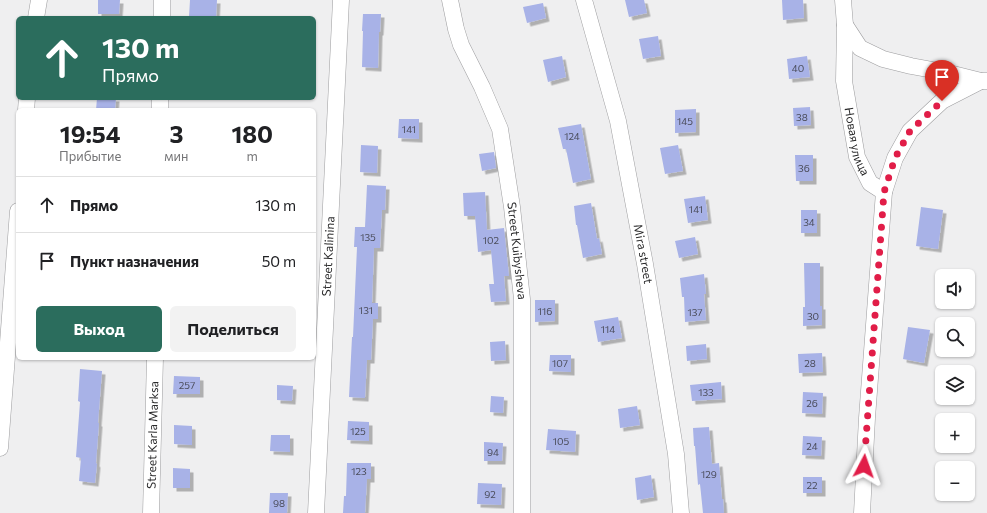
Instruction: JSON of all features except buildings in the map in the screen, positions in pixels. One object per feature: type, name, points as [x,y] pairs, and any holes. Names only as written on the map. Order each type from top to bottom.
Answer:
[{"type":"street","points":[[36,16],[39,0]]},
{"type":"street","points":[[162,0],[162,16]]},
{"type":"street","name":"Street Kalinina","points":[[316,513],[341,0]]},
{"type":"street","name":"Street Kuibysheva","points":[[450,0],[456,29],[462,45],[500,129],[512,207],[522,299],[522,513]]},
{"type":"street","name":"Mira street","points":[[584,0],[618,121],[641,241],[676,454],[681,513]]},
{"type":"street","name":"Новая улица","points":[[843,0],[845,26],[844,80],[857,157],[870,183],[884,192]]},
{"type":"street","points":[[845,26],[860,48],[883,59],[984,81]]},
{"type":"street","points":[[862,513],[867,418],[884,192],[895,158],[910,131],[942,101],[984,81]]},
{"type":"street","points":[[0,448],[16,237]]},
{"type":"street","name":"Street Karla Marksa","points":[[151,513],[155,360]]},
{"type":"route","points":[[864,466],[884,192],[895,158],[910,131],[942,101]]}]
